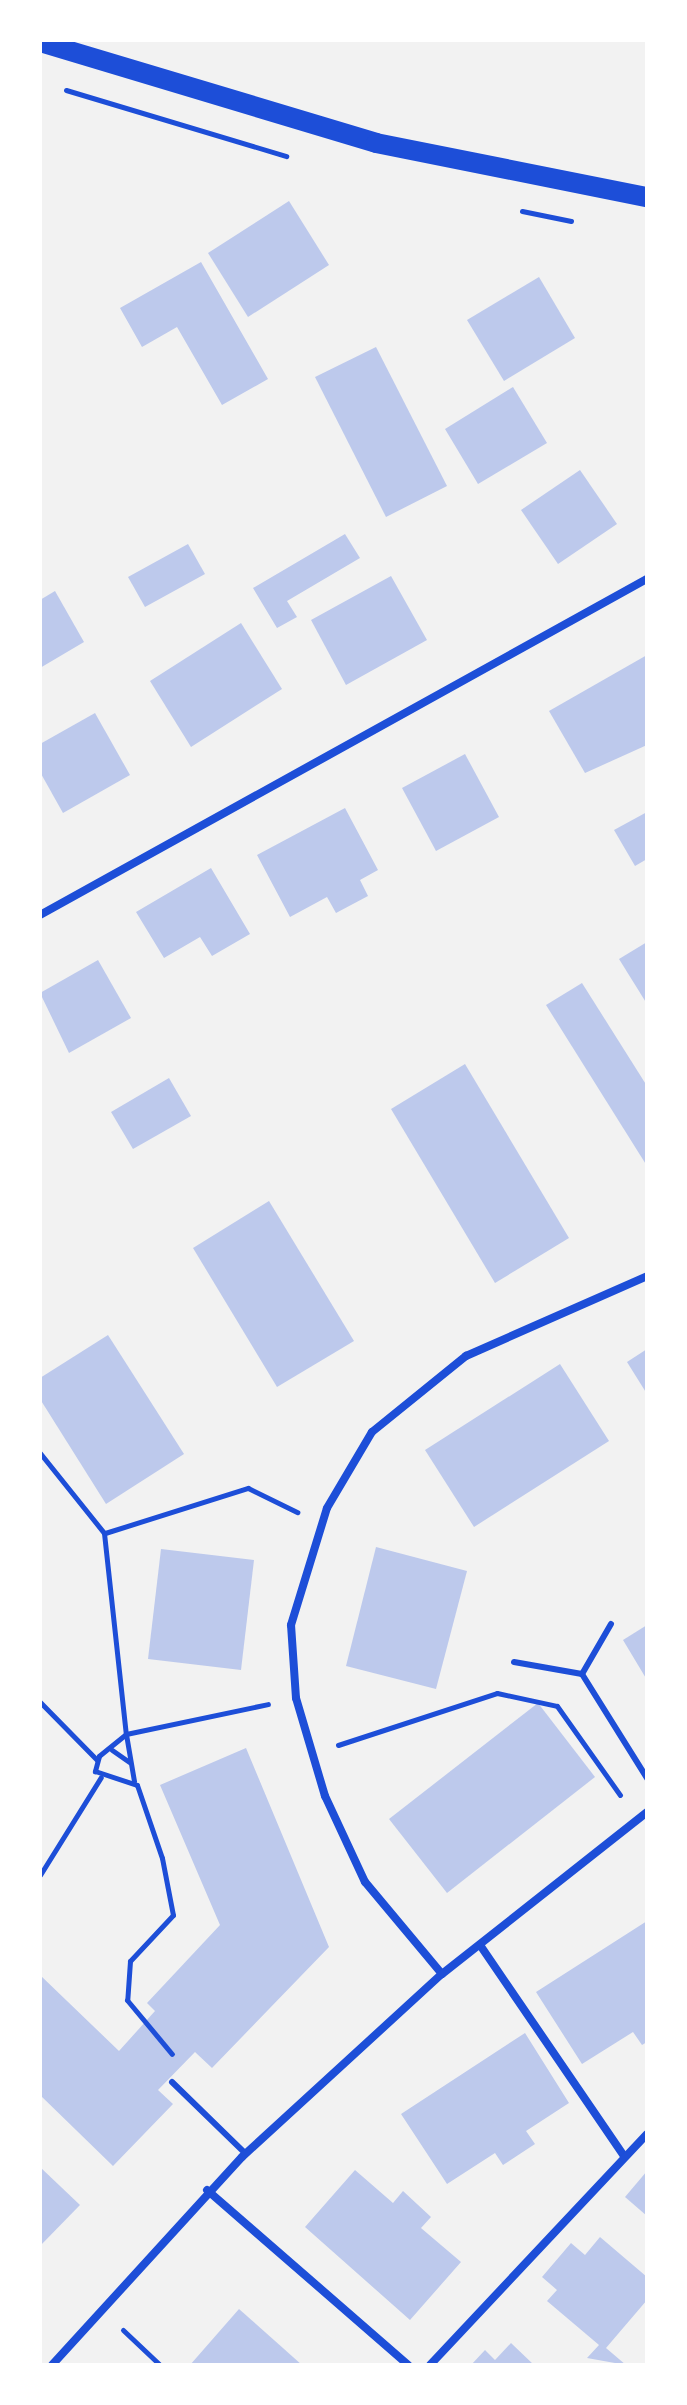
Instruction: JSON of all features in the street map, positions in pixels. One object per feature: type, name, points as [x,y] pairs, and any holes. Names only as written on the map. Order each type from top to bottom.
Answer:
[{"type":"main road","points":[[40,42],[376,143],[647,197]]},
{"type":"street","points":[[40,915],[647,579]]},
{"type":"street","points":[[442,1974],[365,1882],[310,1754],[296,1698],[291,1625],[320,1530],[372,1432],[466,1356],[647,1276]]},
{"type":"street","points":[[52,2365],[207,2190],[442,1974],[647,1812]]},
{"type":"street","points":[[480,1945],[623,2155]]},
{"type":"street","points":[[430,2365],[623,2155],[647,2134]]},
{"type":"street","points":[[207,2190],[408,2365]]},
{"type":"lane","points":[[582,1674],[611,1624]]},
{"type":"lane","points":[[514,1662],[582,1674],[647,1778]]},
{"type":"lane","points":[[172,2082],[246,2154]]},
{"type":"path","points":[[40,1453],[104,1533],[130,1771],[137,1785],[173,1915],[130,1961],[127,2000],[139,2017]]},
{"type":"path","points":[[104,1533],[248,1488],[320,1530]]},
{"type":"path","points":[[310,1754],[497,1693],[557,1706],[638,1818]]},
{"type":"path","points":[[97,1760],[126,1734],[296,1698]]},
{"type":"path","points":[[40,1702],[97,1760],[101,1777],[40,1875]]},
{"type":"path","points":[[111,1750],[129,1762]]},
{"type":"path","points":[[124,1777],[130,1771]]},
{"type":"path","points":[[101,1777],[124,1777],[137,1785]]},
{"type":"path","points":[[99,2309],[160,2365]]},
{"type":"building","points":[[289,201],[329,265],[248,317],[208,253]]},
{"type":"building","points":[[201,262],[268,379],[222,405],[177,327],[142,347],[120,308]]},
{"type":"building","points":[[539,277],[575,338],[504,381],[467,320]]},
{"type":"building","points":[[376,347],[447,486],[386,517],[315,377]]},
{"type":"building","points":[[513,387],[547,443],[478,484],[445,429]]},
{"type":"building","points":[[580,470],[617,524],[558,564],[521,510]]},
{"type":"building","points":[[345,534],[360,558],[287,601],[297,617],[277,628],[253,588]]},
{"type":"building","points":[[188,544],[205,574],[145,607],[128,577]]},
{"type":"building","points":[[391,576],[427,640],[346,685],[311,620]]},
{"type":"building","points":[[55,591],[84,642],[40,668],[40,600]]},
{"type":"building","points":[[241,623],[282,689],[191,747],[150,681]]},
{"type":"building","points":[[647,655],[647,745],[585,773],[549,711]]},
{"type":"building","points":[[95,713],[130,775],[63,813],[40,772],[40,744]]},
{"type":"building","points":[[465,754],[499,817],[436,851],[402,788]]},
{"type":"building","points":[[345,808],[378,870],[360,880],[368,896],[336,913],[327,897],[290,917],[257,855]]},
{"type":"building","points":[[647,812],[647,859],[635,866],[614,830]]},
{"type":"building","points":[[211,868],[250,934],[212,956],[200,937],[164,958],[136,912]]},
{"type":"building","points":[[647,942],[647,1004],[619,959]]},
{"type":"building","points":[[98,960],[131,1018],[69,1053],[40,993]]},
{"type":"building","points":[[582,983],[647,1086],[647,1166],[546,1005]]},
{"type":"building","points":[[465,1064],[569,1238],[495,1283],[391,1109]]},
{"type":"building","points":[[169,1078],[191,1116],[133,1149],[111,1112]]},
{"type":"building","points":[[269,1201],[354,1341],[277,1387],[193,1248]]},
{"type":"building","points":[[108,1335],[184,1454],[106,1504],[40,1399],[40,1378]]},
{"type":"building","points":[[647,1349],[647,1394],[627,1362]]},
{"type":"building","points":[[560,1364],[609,1441],[474,1527],[425,1450]]},
{"type":"building","points":[[376,1547],[467,1571],[436,1689],[346,1666]]},
{"type":"building","points":[[161,1549],[254,1560],[241,1670],[148,1659]]},
{"type":"building","points":[[647,1625],[647,1680],[623,1640]]},
{"type":"building","points":[[538,1703],[595,1777],[447,1893],[389,1819]]},
{"type":"building","points":[[246,1748],[329,1947],[212,2068],[195,2052],[158,2090],[173,2104],[113,2166],[40,2095],[40,1975],[119,2051],[155,2011],[147,2003],[220,1925],[160,1785]]},
{"type":"building","points":[[647,1921],[647,2042],[642,2045],[633,2032],[582,2064],[536,1992]]},
{"type":"building","points":[[525,2033],[569,2103],[526,2131],[535,2144],[503,2165],[495,2153],[447,2184],[401,2114]]},
{"type":"building","points":[[40,2167],[80,2205],[40,2246]]},
{"type":"building","points":[[355,2170],[393,2203],[403,2191],[431,2217],[421,2228],[461,2262],[410,2320],[305,2227]]},
{"type":"building","points":[[647,2171],[647,2216],[625,2197]]},
{"type":"building","points":[[600,2237],[647,2277],[647,2300],[606,2348],[626,2365],[587,2358],[599,2345],[547,2301],[557,2290],[542,2277],[571,2243],[585,2255]]},
{"type":"building","points":[[239,2309],[302,2365],[190,2365]]},
{"type":"building","points":[[511,2343],[534,2365],[471,2365],[485,2350],[495,2360]]}]
